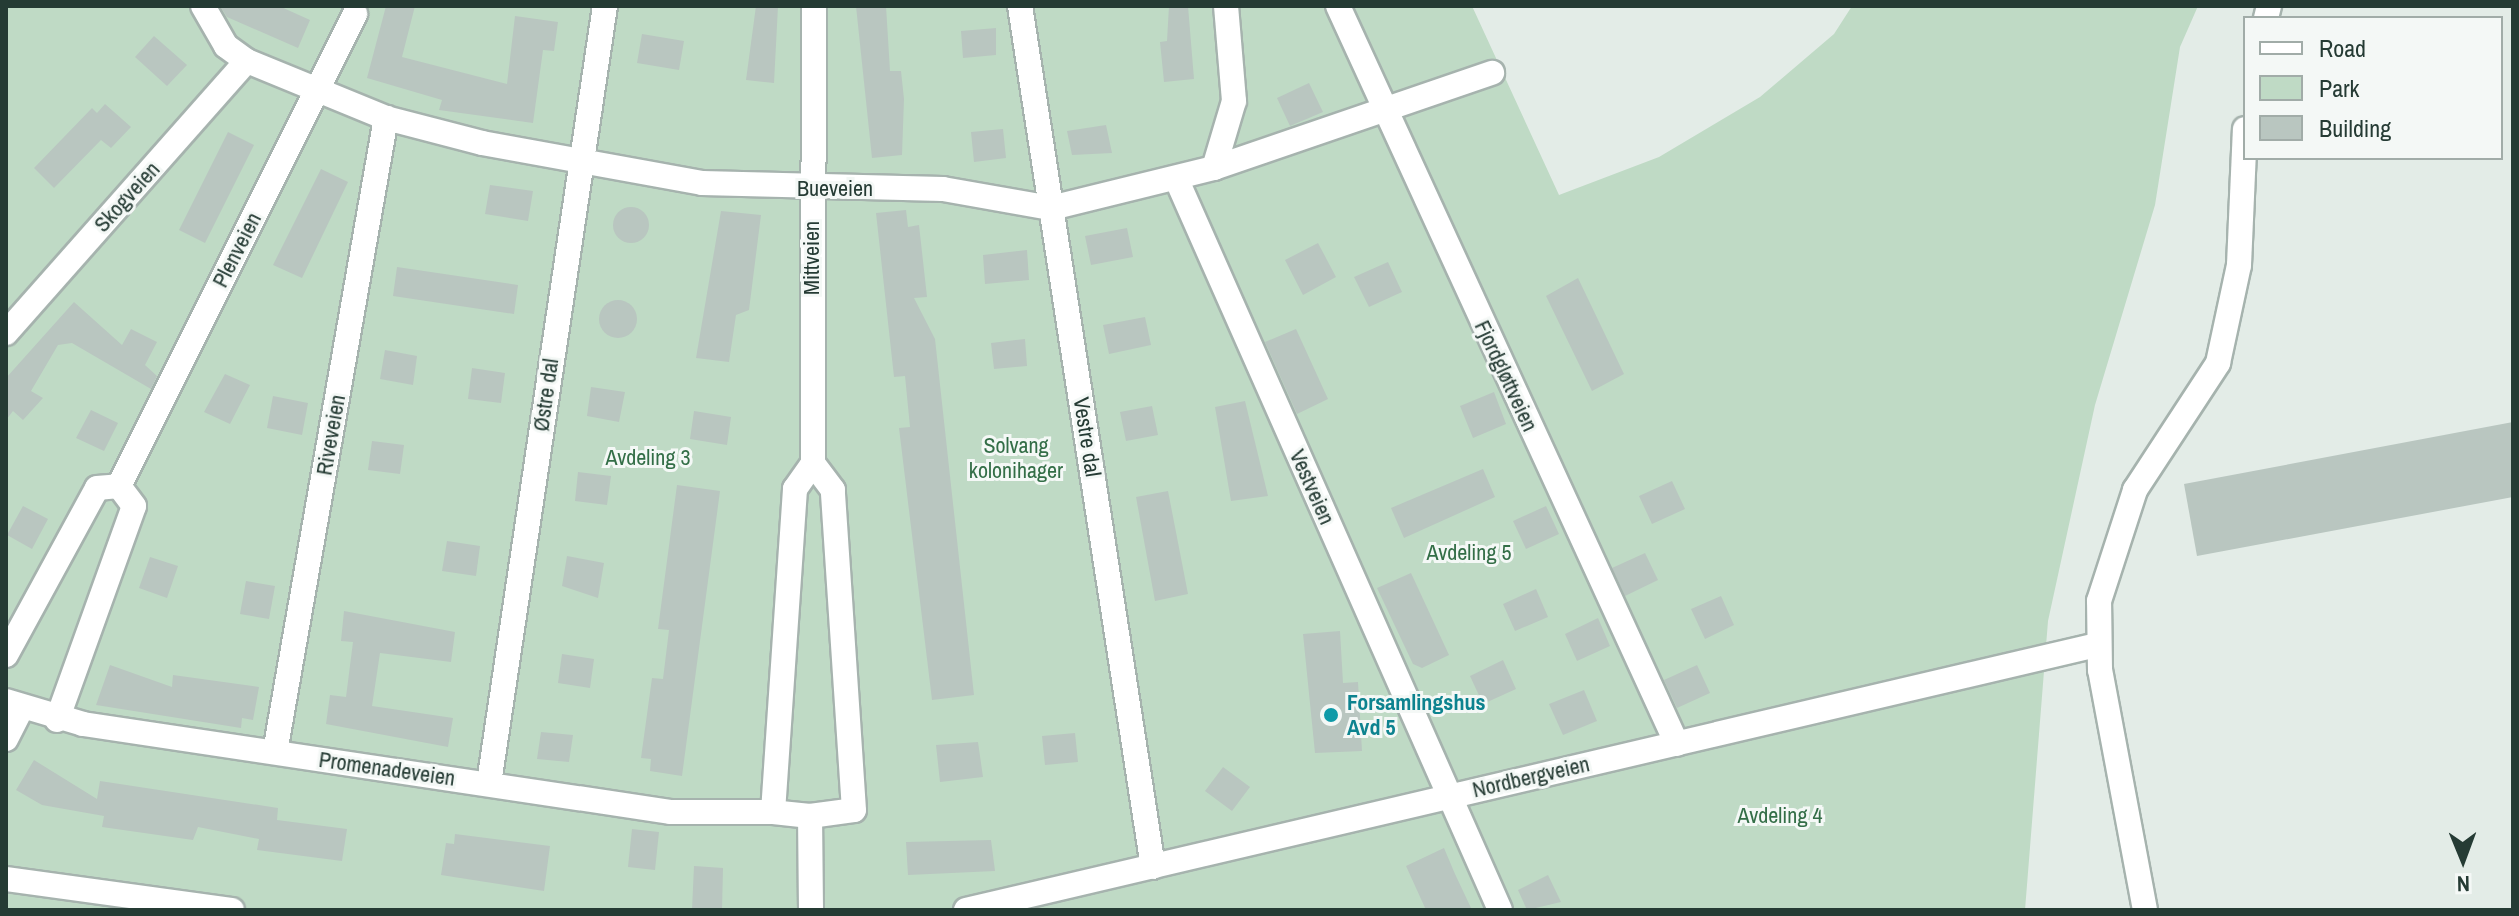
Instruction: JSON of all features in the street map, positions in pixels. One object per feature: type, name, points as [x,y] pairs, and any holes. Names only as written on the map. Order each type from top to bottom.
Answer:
[{"type":"street","name":"Bueveien","points":[[203,6],[226,46],[247,61],[386,118],[581,163],[811,191],[943,189],[1051,208],[1214,168],[1492,73]]},
{"type":"street","name":"Østre dal","points":[[489,783],[605,6]]},
{"type":"street","name":"Mittveien","points":[[773,812],[795,489],[813,463],[811,191],[814,6]]},
{"type":"street","name":"Vestre dal","points":[[1020,6],[1153,867]]},
{"type":"street","points":[[1214,168],[1234,101],[1226,6]]},
{"type":"street","name":"Fjordgløttveien","points":[[1338,6],[1677,744]]},
{"type":"street","name":"Plenveien","points":[[119,486],[355,14]]},
{"type":"street","name":"Skogveien","points":[[6,333],[247,61]]},
{"type":"street","name":"Riveveien","points":[[275,752],[386,118]]},
{"type":"street","points":[[2145,910],[2097,645],[2104,578],[2135,490],[2204,391],[2228,329],[2243,232],[2243,146]]},
{"type":"street","name":"Vestveien","points":[[1176,178],[1500,910]]},
{"type":"street","points":[[773,812],[810,816],[854,810],[833,490],[813,463]]},
{"type":"street","points":[[6,655],[97,488],[119,486],[134,506],[57,720]]},
{"type":"street","name":"Nordbergveien","points":[[966,910],[1037,903],[1153,867],[2097,645]]},
{"type":"street","points":[[6,739],[13,706]]},
{"type":"street","name":"Promenadeveien","points":[[13,706],[57,720],[671,812],[773,812]]},
{"type":"street","points":[[810,816],[811,910]]},
{"type":"street","points":[[6,879],[222,909]]},
{"type":"green space","name":"Solvang kolonihager","points":[[6,6],[1472,6],[1559,195],[1659,157],[1760,97],[1834,34],[1852,6],[2198,6],[2180,47],[2155,205],[2095,405],[2048,621],[2025,910],[6,910]]},
{"type":"building","points":[[220,6],[279,6],[310,20],[298,48],[227,17]]},
{"type":"building","points":[[386,6],[415,6],[402,57],[507,84],[515,16],[558,22],[554,51],[543,50],[533,123],[439,110],[442,100],[367,78]]},
{"type":"building","points":[[756,6],[778,6],[774,83],[746,80]]},
{"type":"building","points":[[856,6],[886,6],[890,71],[901,71],[904,99],[902,155],[872,158]]},
{"type":"building","points":[[1169,6],[1188,6],[1194,79],[1164,82],[1160,42],[1167,41]]},
{"type":"building","points":[[996,28],[996,55],[963,58],[961,31]]},
{"type":"building","points":[[642,34],[684,41],[679,70],[637,63]]},
{"type":"building","points":[[154,36],[187,65],[167,86],[135,57]]},
{"type":"building","points":[[1309,83],[1323,112],[1290,126],[1277,98]]},
{"type":"building","points":[[105,104],[131,127],[111,148],[101,140],[54,188],[34,168],[92,108],[97,113]]},
{"type":"building","points":[[1106,125],[1112,153],[1072,155],[1067,131]]},
{"type":"building","points":[[1003,129],[1006,158],[974,162],[971,132]]},
{"type":"building","points":[[228,132],[254,145],[205,243],[179,230]]},
{"type":"building","points":[[321,169],[348,182],[302,278],[273,265]]},
{"type":"building","points":[[490,185],[533,191],[528,221],[485,214]]},
{"type":"building","points":[[631,207],[644,212],[649,225],[644,238],[631,243],[618,238],[613,225],[618,212]]},
{"type":"building","points":[[906,210],[908,227],[919,225],[927,297],[914,298],[935,339],[974,695],[932,700],[899,428],[910,427],[905,376],[894,377],[876,213]]},
{"type":"building","points":[[721,211],[761,215],[749,310],[736,315],[729,362],[696,358]]},
{"type":"building","points":[[1127,228],[1133,257],[1091,265],[1085,236]]},
{"type":"building","points":[[1318,243],[1336,277],[1303,295],[1285,260]]},
{"type":"building","points":[[1027,250],[1029,280],[985,284],[983,255]]},
{"type":"building","points":[[1388,262],[1402,292],[1369,307],[1354,277]]},
{"type":"building","points":[[397,267],[518,285],[514,314],[393,296]]},
{"type":"building","points":[[1578,278],[1624,374],[1592,391],[1546,296]]},
{"type":"building","points":[[618,300],[631,306],[637,319],[631,332],[618,338],[605,332],[599,319],[605,306]]},
{"type":"building","points":[[74,302],[122,345],[131,329],[157,342],[145,365],[157,376],[151,389],[72,343],[58,345],[31,391],[43,398],[23,420],[13,411],[6,420],[6,378]]},
{"type":"building","points":[[1145,317],[1151,345],[1109,354],[1103,325]]},
{"type":"building","points":[[1296,329],[1328,399],[1297,414],[1265,342]]},
{"type":"building","points":[[1025,339],[1027,366],[994,369],[991,343]]},
{"type":"building","points":[[385,350],[417,356],[413,385],[380,379]]},
{"type":"building","points":[[472,368],[505,373],[501,403],[468,399]]},
{"type":"building","points":[[225,374],[250,385],[230,424],[204,412]]},
{"type":"building","points":[[591,387],[625,392],[619,422],[587,416]]},
{"type":"building","points":[[1494,392],[1506,424],[1473,438],[1460,406]]},
{"type":"building","points":[[273,396],[308,403],[302,435],[267,428]]},
{"type":"building","points":[[1245,401],[1268,496],[1231,501],[1215,407]]},
{"type":"building","points":[[1152,406],[1158,435],[1126,441],[1120,412]]},
{"type":"building","points":[[91,410],[118,423],[104,451],[76,438]]},
{"type":"building","points":[[694,411],[731,417],[727,445],[690,439]]},
{"type":"building","points":[[2513,422],[2513,497],[2197,556],[2184,484]]},
{"type":"building","points":[[372,441],[404,445],[400,474],[368,470]]},
{"type":"building","points":[[1483,469],[1495,497],[1404,538],[1391,508]]},
{"type":"building","points":[[578,472],[611,476],[607,505],[575,501]]},
{"type":"building","points":[[1672,481],[1685,509],[1652,524],[1639,496]]},
{"type":"building","points":[[677,485],[720,491],[682,776],[650,771],[651,759],[641,758],[652,678],[663,679],[669,630],[658,629]]},
{"type":"building","points":[[1168,491],[1188,594],[1155,601],[1136,497]]},
{"type":"building","points":[[23,506],[48,519],[32,549],[7,535]]},
{"type":"building","points":[[1546,506],[1559,534],[1526,549],[1513,521]]},
{"type":"building","points":[[447,541],[480,546],[476,576],[442,571]]},
{"type":"building","points":[[1645,553],[1658,580],[1625,596],[1612,568]]},
{"type":"building","points":[[567,556],[604,563],[598,598],[562,586]]},
{"type":"building","points":[[150,557],[178,566],[167,598],[139,588]]},
{"type":"building","points":[[1411,573],[1449,655],[1422,668],[1413,664],[1377,588]]},
{"type":"building","points":[[246,581],[275,586],[269,619],[240,614]]},
{"type":"building","points":[[1536,589],[1548,617],[1515,631],[1503,604]]},
{"type":"building","points":[[1721,596],[1734,625],[1705,639],[1691,609]]},
{"type":"building","points":[[344,611],[455,632],[451,662],[380,653],[372,706],[453,718],[448,747],[326,724],[330,695],[346,697],[353,642],[341,641]]},
{"type":"building","points":[[1598,618],[1610,646],[1577,661],[1565,634]]},
{"type":"building","points":[[1340,631],[1343,683],[1358,682],[1362,751],[1315,753],[1303,634]]},
{"type":"building","points":[[562,654],[594,659],[590,688],[558,683]]},
{"type":"building","points":[[1503,660],[1516,689],[1483,704],[1470,676]]},
{"type":"building","points":[[110,665],[172,687],[173,675],[259,687],[253,720],[242,718],[241,728],[96,705]]},
{"type":"building","points":[[1697,665],[1710,693],[1677,708],[1664,680]]},
{"type":"building","points":[[1584,690],[1597,721],[1563,735],[1549,704]]},
{"type":"building","points":[[541,732],[573,735],[569,762],[537,759]]},
{"type":"building","points":[[1075,733],[1078,762],[1045,765],[1042,736]]},
{"type":"building","points":[[978,742],[983,777],[940,782],[936,745]]},
{"type":"building","points":[[34,760],[97,799],[100,781],[278,808],[277,820],[347,829],[342,861],[257,850],[259,839],[198,827],[193,840],[102,827],[104,816],[42,805],[16,790]]},
{"type":"building","points":[[1223,767],[1250,787],[1232,811],[1205,791]]},
{"type":"building","points":[[632,829],[659,832],[655,870],[628,867]]},
{"type":"building","points":[[455,834],[550,846],[544,891],[441,875],[446,843],[454,844]]},
{"type":"building","points":[[991,840],[995,871],[908,875],[906,842]]},
{"type":"building","points":[[1444,848],[1472,910],[1426,910],[1406,866]]},
{"type":"building","points":[[694,866],[723,868],[722,910],[692,910]]},
{"type":"building","points":[[1548,875],[1561,902],[1527,910],[1518,890]]},
{"type":"place","name":"Forsamlingshus Avd 5","points":[[1331,715]]},
{"type":"park label","name":"Avdeling 3","points":[[648,458]]},
{"type":"park label","name":"Avdeling 5","points":[[1469,553]]},
{"type":"park label","name":"Avdeling 4","points":[[1780,816]]}]
